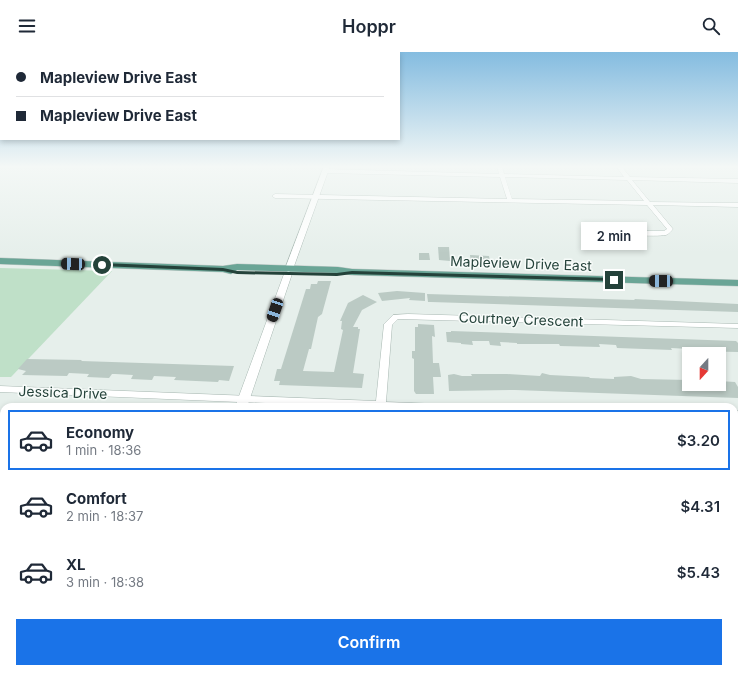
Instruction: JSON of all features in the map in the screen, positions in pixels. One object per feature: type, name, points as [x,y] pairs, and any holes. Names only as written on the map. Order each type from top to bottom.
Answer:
[{"type":"main road","name":"Mapleview Drive East","points":[[0,261],[223,269],[237,272],[289,271],[337,275],[352,272],[738,284]]},
{"type":"street","points":[[508,195],[510,200]]},
{"type":"street","points":[[607,229],[627,233],[666,233],[670,229],[642,195]]},
{"type":"street","points":[[275,196],[738,205]]},
{"type":"street","points":[[243,403],[316,196]]},
{"type":"street","name":"Courtney Crescent","points":[[381,403],[388,324],[396,317],[408,316],[738,326]]},
{"type":"street","name":"Jessica Drive","points":[[0,390],[243,403]]},
{"type":"green space","points":[[0,268],[112,271],[11,377],[0,377]]},
{"type":"building","points":[[438,247],[449,247],[450,261],[439,260]]},
{"type":"building","points":[[419,253],[429,253],[430,260],[419,260]]},
{"type":"building","points":[[470,255],[489,256],[490,263],[471,262]]},
{"type":"building","points":[[318,281],[331,281],[322,314],[318,317],[311,349],[309,349],[303,371],[334,372],[343,330],[341,329],[342,321],[340,321],[348,303],[363,295],[377,302],[362,310],[353,327],[358,327],[358,329],[360,329],[353,373],[364,374],[362,388],[279,385],[280,381],[274,381],[277,369],[281,369],[306,289],[310,289],[311,284],[317,284]]},
{"type":"building","points":[[397,291],[425,293],[425,301],[409,300],[410,298],[382,301],[378,293]]},
{"type":"building","points":[[427,294],[635,300],[634,299],[738,304],[738,312],[428,302]]},
{"type":"building","points":[[418,324],[434,325],[435,337],[432,336],[433,363],[439,363],[441,377],[433,377],[434,394],[416,394],[414,391],[414,359],[412,358],[412,351],[415,351],[415,327],[418,327]]},
{"type":"building","points":[[446,332],[736,341],[738,343],[738,352],[726,352],[726,347],[682,347],[682,349],[671,348],[672,350],[617,348],[616,345],[599,344],[600,347],[500,342],[501,346],[490,345],[489,341],[472,341],[473,345],[447,342]]},
{"type":"building","points":[[27,359],[234,366],[229,381],[174,380],[176,377],[154,376],[152,380],[131,379],[133,375],[115,374],[112,374],[109,378],[87,377],[89,374],[69,373],[67,376],[22,375],[26,371],[18,369]]},
{"type":"building","points":[[542,373],[590,378],[614,379],[614,377],[631,376],[641,379],[682,380],[682,391],[726,391],[726,381],[735,382],[738,387],[738,398],[515,390],[449,391],[448,375],[454,374],[462,376],[472,376],[471,374],[507,374],[540,376]]},
{"type":"route","points":[[102,265],[223,269],[237,272],[337,275],[352,272],[614,280]]}]
